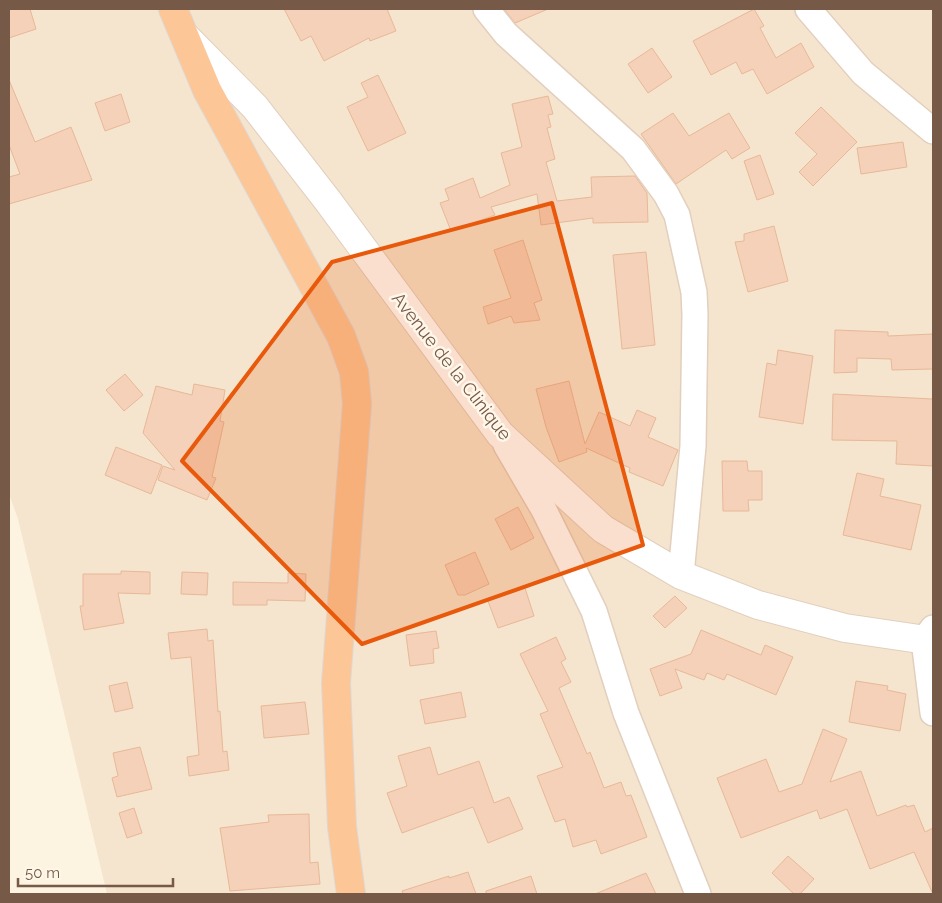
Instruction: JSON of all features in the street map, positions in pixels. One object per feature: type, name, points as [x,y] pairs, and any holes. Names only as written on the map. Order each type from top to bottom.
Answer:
[{"type":"highway","points":[[173,9],[207,90],[341,336],[354,372],[358,404],[336,683],[342,818],[351,894]]},
{"type":"street","points":[[486,9],[506,34],[633,150],[666,194],[677,215],[694,292],[696,315],[693,446],[681,576]]},
{"type":"street","points":[[808,9],[863,73],[933,131]]},
{"type":"street","name":"Avenue de la Clinique","points":[[185,36],[261,115],[328,201],[500,434],[603,528],[681,576],[758,604],[845,628],[930,636]]},
{"type":"street","points":[[500,434],[544,510],[594,611],[626,713],[698,894]]},
{"type":"street","points":[[930,636],[933,713]]},
{"type":"highlighted area","points":[[552,203],[643,545],[362,644],[182,461],[332,262]]},
{"type":"shaded area","points":[[9,9],[933,9],[933,894],[107,894],[18,519],[9,494]]},
{"type":"building","points":[[9,9],[30,9],[36,29],[9,38]]},
{"type":"building","points":[[284,9],[387,9],[396,31],[370,41],[369,38],[324,61],[311,36],[301,41]]},
{"type":"building","points":[[504,9],[548,9],[515,23]]},
{"type":"building","points":[[754,9],[764,26],[760,28],[776,58],[801,43],[814,67],[767,94],[753,69],[742,74],[736,62],[711,75],[693,41]]},
{"type":"building","points":[[652,48],[672,77],[648,93],[628,64]]},
{"type":"building","points":[[378,75],[406,133],[368,151],[347,107],[368,97],[361,83]]},
{"type":"building","points":[[9,80],[35,142],[71,127],[92,180],[9,204],[9,177],[20,174],[9,145]]},
{"type":"building","points":[[121,94],[130,122],[105,131],[95,103]]},
{"type":"building","points":[[548,96],[553,114],[548,115],[551,127],[547,128],[555,159],[546,162],[557,201],[592,197],[591,177],[635,176],[647,193],[648,222],[593,223],[593,218],[541,225],[537,194],[491,207],[495,215],[451,231],[440,203],[449,200],[445,189],[473,178],[480,198],[510,185],[501,153],[522,147],[512,104]]},
{"type":"building","points":[[821,107],[857,142],[813,186],[799,172],[817,154],[795,133]]},
{"type":"building","points":[[673,113],[689,136],[729,113],[750,148],[732,159],[726,150],[676,184],[641,134]]},
{"type":"building","points":[[903,142],[907,167],[861,174],[857,148]]},
{"type":"building","points":[[760,155],[774,194],[757,200],[744,161]]},
{"type":"building","points":[[774,226],[788,281],[748,292],[735,242],[744,241],[744,234]]},
{"type":"building","points":[[523,240],[542,300],[534,303],[540,320],[514,323],[511,316],[488,324],[483,307],[511,298],[494,250]]},
{"type":"building","points":[[646,252],[655,345],[622,349],[613,255]]},
{"type":"building","points":[[835,330],[888,332],[888,336],[933,334],[933,369],[892,370],[891,359],[857,358],[857,372],[834,373]]},
{"type":"building","points":[[778,350],[813,356],[803,424],[759,417],[767,363],[776,365]]},
{"type":"building","points":[[125,374],[143,395],[124,411],[106,390]]},
{"type":"building","points":[[569,381],[585,444],[599,412],[630,426],[637,410],[656,418],[648,437],[678,450],[663,486],[629,472],[630,468],[586,448],[587,452],[559,462],[546,427],[536,389]]},
{"type":"building","points":[[194,384],[225,390],[220,421],[224,422],[212,477],[216,478],[207,500],[158,480],[163,466],[175,470],[143,433],[156,386],[192,395]]},
{"type":"building","points":[[833,394],[933,399],[933,466],[896,464],[897,441],[832,440]]},
{"type":"building","points":[[116,447],[162,465],[151,494],[105,475]]},
{"type":"building","points":[[722,461],[747,461],[748,471],[762,471],[762,500],[748,500],[749,511],[723,511]]},
{"type":"building","points":[[857,473],[884,479],[880,496],[921,505],[911,550],[843,535]]},
{"type":"building","points":[[518,507],[534,538],[511,550],[495,519]]},
{"type":"building","points":[[475,552],[489,584],[465,595],[458,595],[445,565]]},
{"type":"building","points":[[121,571],[150,572],[150,594],[118,593],[124,623],[84,630],[80,606],[83,606],[83,574],[121,574]]},
{"type":"building","points":[[182,572],[208,573],[207,595],[181,594]]},
{"type":"building","points":[[288,573],[306,574],[305,601],[267,600],[267,605],[233,605],[233,582],[288,583]]},
{"type":"building","points":[[525,588],[534,616],[498,628],[488,601]]},
{"type":"building","points":[[675,596],[687,608],[665,628],[653,616]]},
{"type":"building","points":[[207,629],[208,641],[213,640],[218,712],[220,711],[223,752],[227,751],[229,770],[189,776],[187,757],[199,755],[191,657],[171,659],[168,633]]},
{"type":"building","points":[[701,630],[761,655],[765,645],[793,657],[776,695],[727,674],[724,680],[707,673],[704,680],[675,669],[682,688],[660,696],[650,669],[691,654]]},
{"type":"building","points":[[436,631],[439,648],[433,649],[434,663],[410,666],[406,635]]},
{"type":"building","points":[[556,637],[566,659],[561,662],[571,682],[559,688],[587,754],[590,752],[604,788],[621,782],[626,796],[631,795],[647,837],[601,854],[596,840],[573,847],[565,819],[555,822],[537,776],[563,767],[540,714],[548,711],[520,654]]},
{"type":"building","points":[[856,681],[888,686],[887,690],[906,694],[900,731],[849,722]]},
{"type":"building","points":[[127,682],[133,708],[115,712],[109,686]]},
{"type":"building","points":[[461,692],[466,717],[425,724],[420,700]]},
{"type":"building","points":[[305,702],[309,734],[264,738],[261,706]]},
{"type":"building","points":[[823,729],[847,739],[830,782],[861,771],[877,816],[906,805],[907,807],[914,805],[925,832],[933,828],[933,894],[914,852],[870,869],[847,809],[820,819],[817,810],[741,838],[717,778],[766,759],[779,792],[802,784]]},
{"type":"building","points":[[140,747],[152,789],[117,797],[112,778],[118,776],[113,753]]},
{"type":"building","points":[[430,747],[438,775],[479,761],[494,803],[509,797],[523,829],[488,843],[473,807],[402,833],[387,793],[407,786],[398,756]]},
{"type":"building","points":[[134,808],[142,833],[127,838],[119,813]]},
{"type":"building","points":[[309,814],[310,863],[318,862],[320,884],[230,891],[220,828],[269,822],[268,815]]},
{"type":"building","points":[[788,856],[814,879],[800,894],[794,894],[772,873]]},
{"type":"building","points":[[468,872],[476,894],[403,894],[402,891],[449,876],[449,878]]},
{"type":"building","points":[[646,873],[656,894],[595,894]]},
{"type":"building","points":[[531,876],[537,894],[486,894],[486,891]]}]
